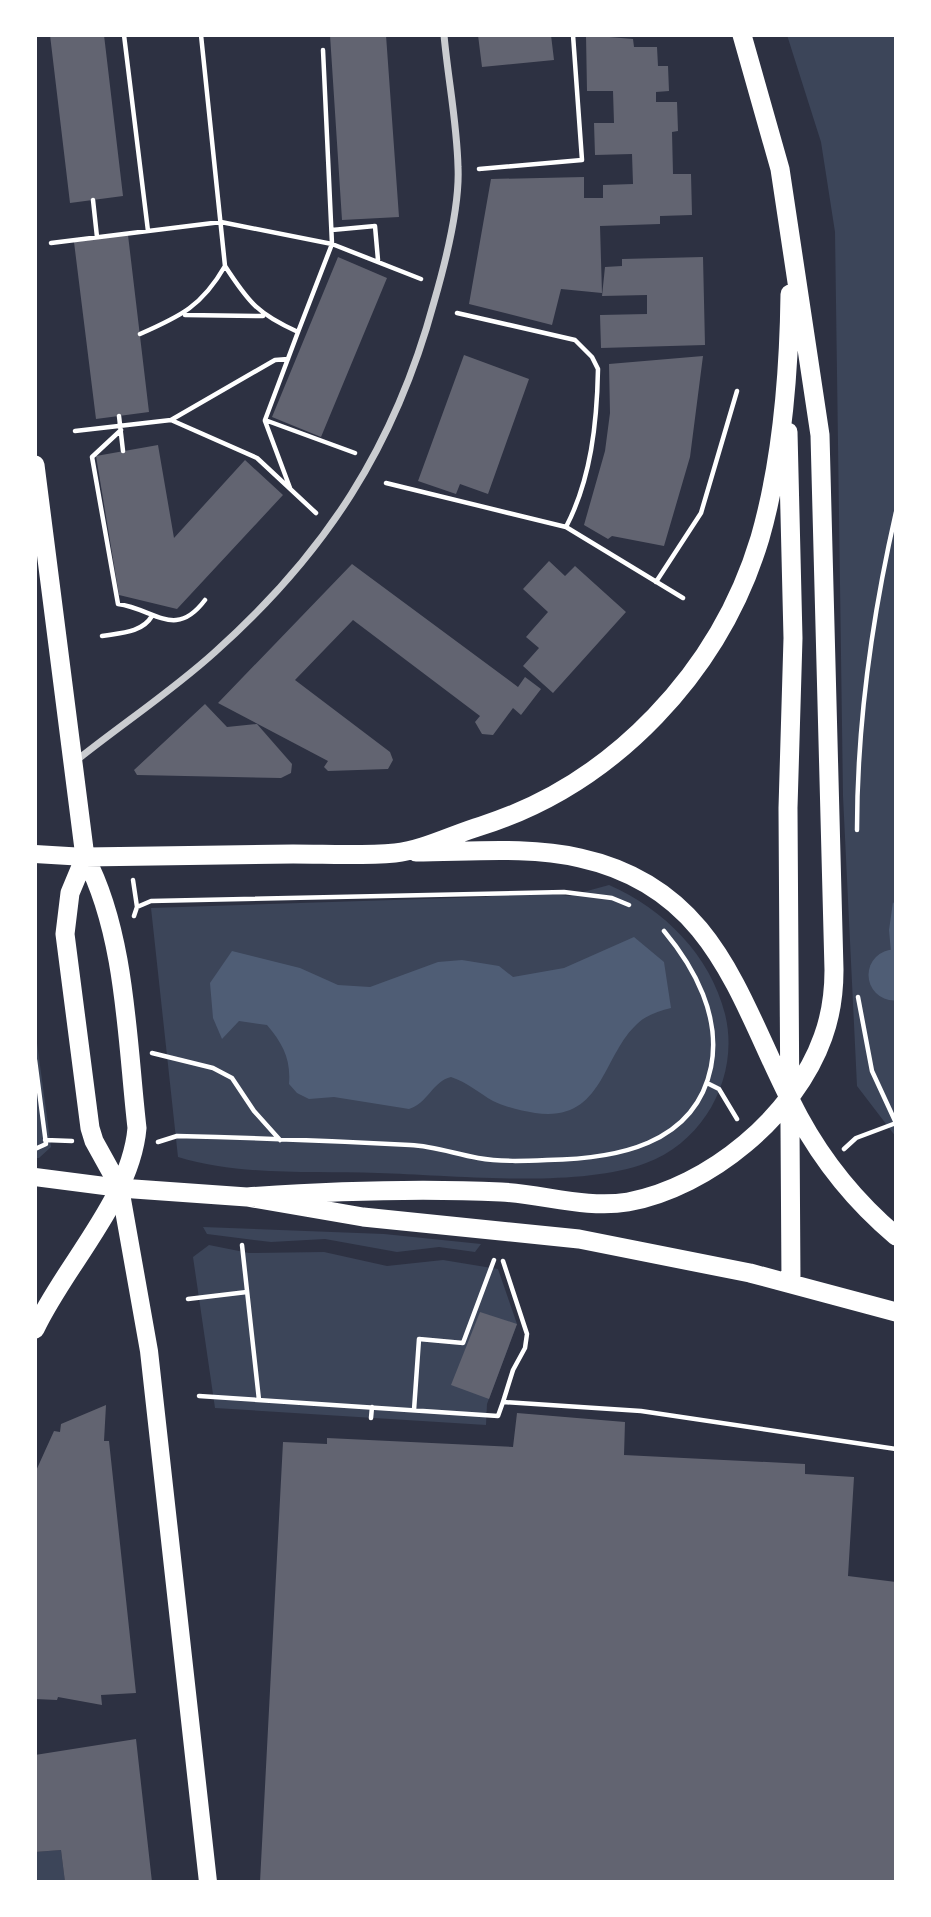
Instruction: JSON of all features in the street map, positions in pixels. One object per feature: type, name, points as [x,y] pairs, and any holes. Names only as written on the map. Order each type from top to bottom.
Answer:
[{"type":"highway","points":[[247,1197],[368,1189],[500,1192],[598,1204],[627,1202],[665,1191],[708,1170],[739,1147],[789,1096],[813,1061],[824,1036],[832,1003],[834,970],[822,466],[815,399],[789,227],[772,138],[742,35]]},
{"type":"highway","points":[[789,227],[786,365],[793,638],[788,797],[791,1283]]},
{"type":"highway","points":[[397,853],[509,817],[572,786],[638,734],[687,679],[732,607],[759,539],[773,472],[786,365]]},
{"type":"highway","points":[[35,465],[85,857],[101,890],[114,939],[137,1128],[136,1142],[120,1188],[52,1295],[35,1329]]},
{"type":"highway","points":[[85,857],[397,853],[559,855],[600,863],[648,885],[688,916],[718,952],[812,1139],[836,1173],[871,1214],[896,1236]]},
{"type":"highway","points":[[85,857],[70,893],[65,934],[90,1128],[94,1141],[120,1188]]},
{"type":"highway","points":[[120,1188],[247,1197],[363,1217],[570,1238],[791,1283],[896,1312]]},
{"type":"main road","points":[[35,854],[85,857]]},
{"type":"main road","points":[[35,1177],[120,1188],[149,1351],[208,1882]]},
{"type":"street","points":[[73,762],[215,653],[277,590],[336,520],[376,453],[420,352],[447,256],[459,169],[443,35]]},
{"type":"path","points":[[124,35],[148,231]]},
{"type":"path","points":[[201,35],[225,266],[244,295],[264,317]]},
{"type":"path","points":[[479,169],[582,160],[573,35]]},
{"type":"path","points":[[290,491],[265,420],[332,244],[323,50]]},
{"type":"path","points":[[93,200],[97,237]]},
{"type":"path","points":[[51,243],[221,222],[332,244],[421,279]]},
{"type":"path","points":[[332,230],[374,226],[378,260]]},
{"type":"path","points":[[184,316],[213,287],[225,266]]},
{"type":"path","points":[[457,313],[575,340],[592,357],[598,369],[587,474],[578,505],[566,527]]},
{"type":"path","points":[[140,334],[184,316],[242,314],[264,317],[298,332]]},
{"type":"path","points":[[75,431],[120,428],[171,420],[275,360],[288,359]]},
{"type":"path","points":[[656,582],[701,513],[737,391]]},
{"type":"path","points":[[119,416],[123,451]]},
{"type":"path","points":[[171,420],[257,458],[316,513]]},
{"type":"path","points":[[265,420],[355,453]]},
{"type":"path","points":[[120,428],[92,457],[118,604],[152,616],[180,621],[193,616],[205,600]]},
{"type":"path","points":[[386,484],[566,527],[683,598]]},
{"type":"path","points":[[858,787],[873,621],[896,513]]},
{"type":"path","points":[[102,636],[138,629],[148,624],[152,616]]},
{"type":"path","points":[[134,890],[137,907],[151,901],[542,892],[597,895],[633,907]]},
{"type":"path","points":[[156,1142],[177,1136],[420,1146],[478,1158],[519,1161],[600,1158],[637,1149],[677,1124],[692,1107],[706,1083],[713,1049],[708,1007],[683,955],[657,925]]},
{"type":"path","points":[[856,1138],[896,1123],[872,1072],[858,994]]},
{"type":"path","points":[[708,1007],[715,1005]]},
{"type":"path","points":[[152,1053],[213,1068],[232,1078],[254,1111],[281,1141]]},
{"type":"path","points":[[35,1060],[48,1140],[43,1148],[35,1149]]},
{"type":"path","points":[[706,1083],[719,1089]]},
{"type":"path","points":[[242,1245],[259,1401]]},
{"type":"path","points":[[414,1410],[419,1339],[463,1343],[494,1260]]},
{"type":"path","points":[[199,1396],[498,1416],[513,1370],[525,1348],[527,1334],[503,1261]]},
{"type":"path","points":[[188,1299],[247,1292]]},
{"type":"path","points":[[503,1402],[641,1411],[896,1449]]},
{"type":"path","points":[[371,1418],[372,1408]]},
{"type":"shaded area","points":[[787,35],[896,35],[896,1137],[857,1086],[843,796],[835,232],[821,142]]},
{"type":"shaded area","points":[[609,885],[648,907],[682,936],[708,972],[725,1014],[727,1060],[714,1103],[686,1139],[667,1153],[646,1163],[618,1171],[551,1178],[252,1170],[178,1157],[151,908],[485,897],[525,891],[569,896]]},
{"type":"shaded area","points":[[893,902],[896,907],[896,966],[892,963],[889,930]]},
{"type":"shaded area","points":[[634,937],[664,962],[671,1008],[657,1012],[637,1024],[625,1037],[588,1098],[575,1108],[557,1113],[535,1113],[503,1105],[451,1077],[439,1083],[421,1102],[409,1109],[334,1097],[309,1099],[297,1093],[289,1084],[289,1067],[285,1052],[267,1025],[239,1021],[222,1039],[213,1018],[210,983],[232,951],[300,968],[338,985],[370,987],[438,962],[462,960],[499,966],[513,977],[564,968]]},
{"type":"shaded area","points":[[35,1028],[51,1147],[39,1158],[35,1158]]},
{"type":"shaded area","points":[[203,1227],[384,1234],[481,1244],[475,1252],[439,1247],[397,1252],[325,1239],[271,1242],[207,1234]]},
{"type":"shaded area","points":[[209,1245],[249,1253],[324,1252],[387,1266],[443,1260],[498,1269],[517,1324],[487,1404],[486,1425],[215,1408],[193,1257]]},
{"type":"shaded area","points":[[61,1850],[65,1882],[35,1882],[35,1852]]},
{"type":"building","points":[[50,35],[104,35],[123,196],[70,203]]},
{"type":"building","points":[[330,35],[386,35],[399,217],[342,220]]},
{"type":"building","points":[[478,35],[551,35],[554,60],[482,67]]},
{"type":"building","points":[[586,35],[633,39],[634,47],[657,47],[658,66],[668,66],[669,91],[656,92],[656,102],[677,102],[678,131],[672,132],[673,174],[691,174],[692,215],[660,216],[660,224],[600,226],[602,293],[561,289],[552,325],[469,304],[491,179],[584,177],[584,198],[603,198],[603,185],[633,184],[632,154],[595,155],[594,123],[614,123],[613,91],[587,91]]},
{"type":"building","points":[[128,235],[149,412],[96,419],[74,242]]},
{"type":"building","points":[[338,257],[387,278],[321,437],[272,417]]},
{"type":"building","points":[[703,257],[705,345],[601,348],[600,315],[647,314],[647,295],[602,296],[605,267],[622,266],[622,259]]},
{"type":"building","points":[[464,355],[529,379],[488,494],[460,484],[456,494],[418,481]]},
{"type":"building","points":[[703,356],[690,457],[664,546],[612,536],[608,539],[584,525],[605,451],[610,413],[609,364]]},
{"type":"building","points":[[158,445],[174,538],[245,460],[283,495],[177,609],[119,595],[96,456]]},
{"type":"building","points":[[549,561],[565,576],[575,566],[626,612],[553,693],[523,666],[539,648],[526,637],[548,612],[523,589]]},
{"type":"building","points":[[352,564],[518,687],[525,677],[541,689],[521,715],[513,708],[493,735],[482,734],[475,722],[480,716],[353,620],[295,680],[390,752],[393,760],[388,769],[328,771],[324,767],[328,761],[218,703]]},
{"type":"building","points":[[205,704],[227,727],[257,724],[292,764],[291,773],[281,778],[137,775],[134,770]]},
{"type":"building","points":[[480,1312],[517,1324],[489,1399],[451,1385]]},
{"type":"building","points":[[106,1405],[104,1441],[109,1441],[136,1693],[101,1695],[102,1705],[58,1697],[57,1700],[35,1699],[35,1473],[54,1431],[60,1432],[61,1424]]},
{"type":"building","points":[[517,1413],[625,1422],[624,1455],[805,1464],[805,1474],[854,1477],[848,1576],[896,1582],[896,1882],[260,1882],[283,1442],[327,1444],[327,1438],[513,1447]]},
{"type":"building","points":[[136,1739],[152,1882],[65,1882],[61,1850],[35,1852],[35,1755]]}]
